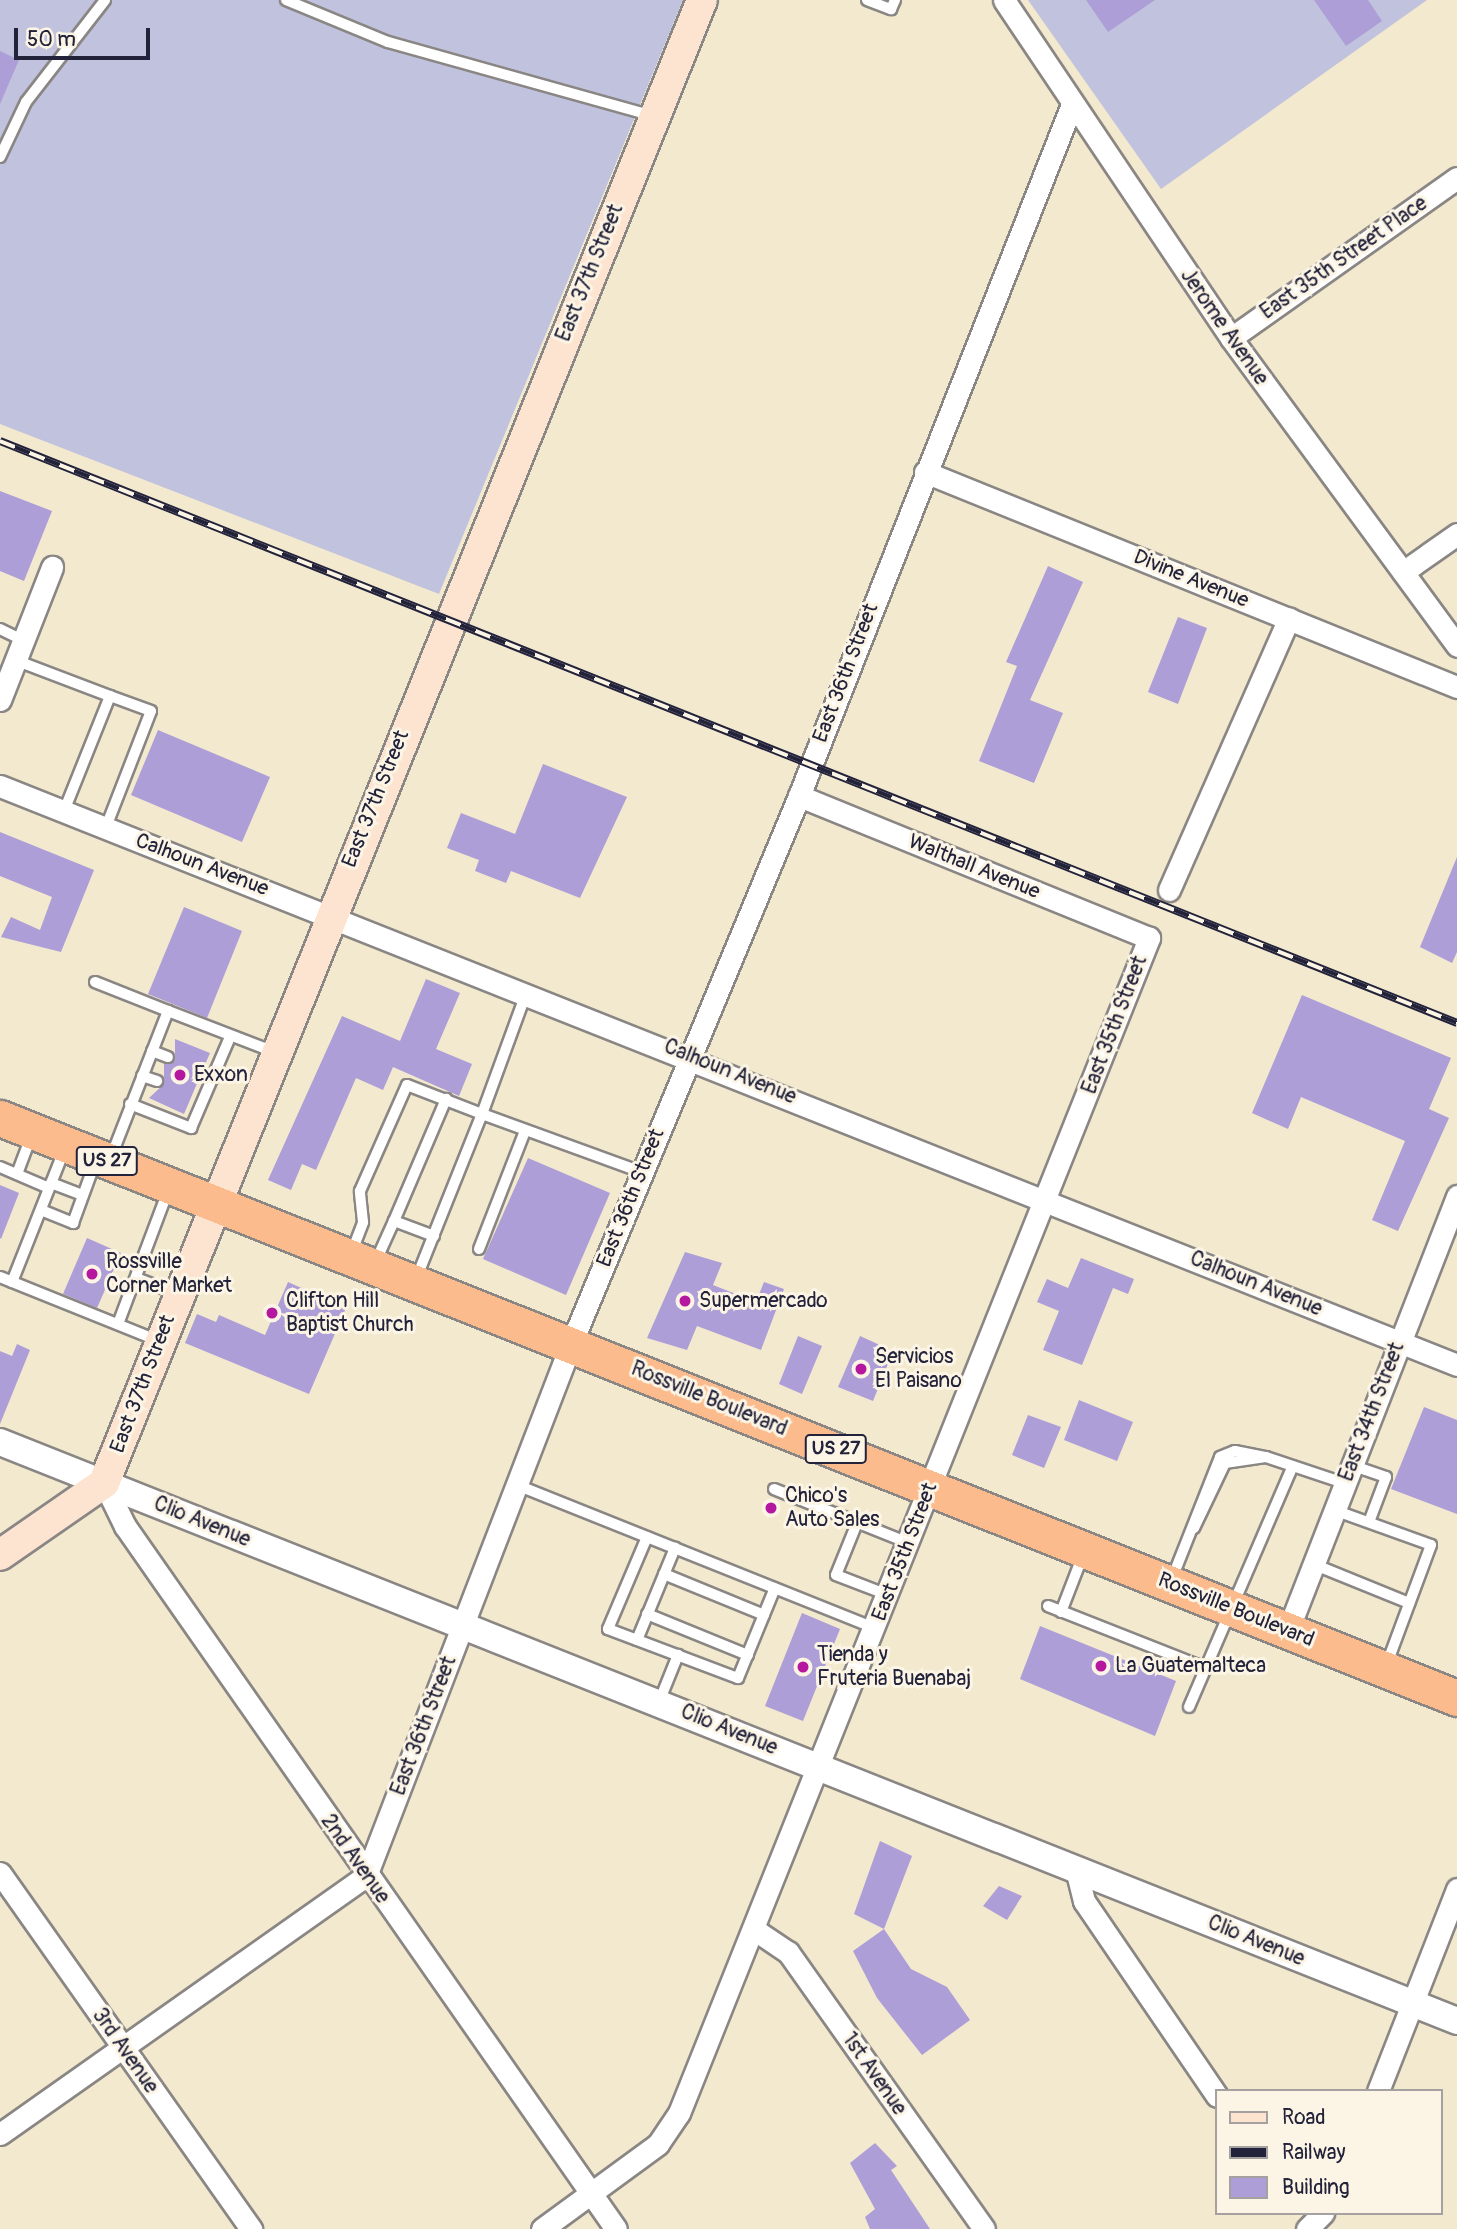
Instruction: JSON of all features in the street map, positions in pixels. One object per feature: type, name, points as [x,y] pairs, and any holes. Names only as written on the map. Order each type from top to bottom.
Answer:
[{"type":"highway","name":"Rossville Boulevard","points":[[0,1118],[1457,1698]]},
{"type":"main road","name":"East 37th Street","points":[[104,1483],[329,915],[702,0]]},
{"type":"main road","points":[[0,1555],[104,1483]]},
{"type":"street","name":"Jerome Avenue","points":[[1004,0],[1071,107],[1231,338],[1457,646]]},
{"type":"street","name":"East 36th Street","points":[[366,1875],[571,1344],[688,1056],[799,796],[1071,107]]},
{"type":"street","name":"East 35th Street Place","points":[[1231,338],[1457,178]]},
{"type":"street","name":"Divine Avenue","points":[[925,472],[1457,687]]},
{"type":"street","points":[[1403,572],[1457,534]]},
{"type":"street","points":[[0,700],[52,567]]},
{"type":"street","points":[[1170,890],[1289,618]]},
{"type":"street","name":"Calhoun Avenue","points":[[0,786],[1048,1199],[1457,1365]]},
{"type":"street","name":"Walthall Avenue","points":[[799,796],[1149,938]]},
{"type":"street","name":"East 35th Street","points":[[542,2229],[592,2194],[670,2131],[821,1766],[1048,1199],[1149,938]]},
{"type":"street","name":"East 34th Street","points":[[1288,1630],[1457,1196]]},
{"type":"street","name":"Clio Avenue","points":[[0,1442],[1457,2021]]},
{"type":"street","name":"2nd Avenue","points":[[104,1483],[125,1526],[366,1875],[616,2229]]},
{"type":"street","points":[[1076,1869],[1084,1901],[1216,2095]]},
{"type":"street","name":"3rd Avenue","points":[[0,1872],[251,2229]]},
{"type":"street","points":[[0,2134],[366,1875]]},
{"type":"street","points":[[1379,2089],[1457,1889]]},
{"type":"street","name":"1st Avenue","points":[[755,1930],[788,1952],[984,2229]]},
{"type":"street","points":[[1307,2229],[1321,2215]]},
{"type":"lane","points":[[0,157],[26,102],[105,0]]},
{"type":"lane","points":[[286,0],[388,42],[653,116]]},
{"type":"lane","points":[[867,0],[891,9],[895,0]]},
{"type":"lane","points":[[0,629],[23,640]]},
{"type":"lane","points":[[16,660],[151,711],[106,827]]},
{"type":"lane","points":[[64,811],[110,696]]},
{"type":"lane","points":[[95,982],[274,1052]]},
{"type":"lane","points":[[415,1282],[527,992]]},
{"type":"lane","points":[[12,1282],[50,1185],[91,1154],[130,1104],[168,1011]]},
{"type":"lane","points":[[130,1104],[191,1128],[199,1096],[216,1072],[230,1037]]},
{"type":"lane","points":[[152,1051],[168,1056]]},
{"type":"lane","points":[[204,1069],[216,1072]]},
{"type":"lane","points":[[142,1076],[157,1081]]},
{"type":"lane","points":[[362,1262],[363,1222],[360,1191],[407,1086],[641,1172]]},
{"type":"lane","points":[[362,1262],[394,1221],[446,1099]]},
{"type":"lane","points":[[479,1249],[525,1131]]},
{"type":"lane","points":[[17,1174],[34,1132]]},
{"type":"lane","points":[[41,1210],[73,1223],[83,1195],[91,1154]]},
{"type":"lane","points":[[0,1167],[83,1195]]},
{"type":"lane","points":[[118,1324],[170,1186]]},
{"type":"lane","points":[[394,1221],[434,1236]]},
{"type":"lane","points":[[0,1277],[159,1340]]},
{"type":"lane","points":[[136,1278],[178,1294]]},
{"type":"lane","points":[[1170,1584],[1187,1534],[1220,1457],[1235,1451],[1293,1466],[1386,1477],[1369,1522]]},
{"type":"lane","points":[[1189,1707],[1205,1668],[1236,1610],[1293,1466]]},
{"type":"lane","points":[[517,1485],[875,1628]]},
{"type":"lane","points":[[774,1489],[909,1543]]},
{"type":"lane","points":[[1334,1510],[1431,1545],[1385,1669]]},
{"type":"lane","points":[[857,1523],[836,1574],[888,1595]]},
{"type":"lane","points":[[647,1537],[608,1629],[738,1678],[775,1588]]},
{"type":"lane","points":[[637,1640],[675,1548]]},
{"type":"lane","points":[[1061,1612],[1086,1549]]},
{"type":"lane","points":[[1313,1564],[1409,1603]]},
{"type":"lane","points":[[664,1574],[764,1615]]},
{"type":"lane","points":[[1048,1606],[1205,1668]]},
{"type":"lane","points":[[647,1615],[748,1655]]},
{"type":"lane","points":[[659,1702],[678,1655]]},
{"type":"shaded area","points":[[0,0],[683,0],[439,594],[0,424]]},
{"type":"shaded area","points":[[1028,0],[1427,0],[1161,189]]},
{"type":"building","points":[[1086,0],[1155,0],[1108,32]]},
{"type":"building","points":[[1314,0],[1368,0],[1382,21],[1346,46]]},
{"type":"building","points":[[0,51],[19,60],[0,104]]},
{"type":"building","points":[[0,491],[52,511],[24,581],[0,571]]},
{"type":"building","points":[[1048,566],[1083,582],[1030,700],[1063,713],[1034,783],[979,761],[1017,666],[1006,662]]},
{"type":"building","points":[[1178,617],[1207,628],[1178,704],[1148,692]]},
{"type":"building","points":[[158,730],[270,777],[242,842],[131,795]]},
{"type":"building","points":[[543,764],[627,797],[580,898],[511,871],[506,883],[475,871],[479,860],[447,848],[461,813],[515,834]]},
{"type":"building","points":[[0,832],[94,870],[61,952],[1,937],[11,917],[40,930],[52,897],[0,876]]},
{"type":"building","points":[[1457,857],[1457,952],[1452,963],[1420,947]]},
{"type":"building","points":[[184,907],[242,931],[207,1018],[148,994]]},
{"type":"building","points":[[426,979],[460,993],[436,1049],[472,1064],[459,1096],[393,1067],[383,1090],[356,1078],[316,1170],[302,1164],[291,1190],[268,1180],[342,1016],[400,1041]]},
{"type":"building","points":[[1302,995],[1451,1058],[1429,1109],[1449,1118],[1398,1231],[1372,1220],[1405,1141],[1301,1097],[1288,1129],[1252,1113]]},
{"type":"building","name":"Exxon","points":[[175,1039],[210,1053],[184,1114],[149,1098],[164,1084],[164,1064],[175,1060]]},
{"type":"building","points":[[528,1158],[610,1193],[566,1295],[483,1259]]},
{"type":"building","points":[[0,1185],[19,1193],[1,1239],[0,1238]]},
{"type":"building","name":"Rossville Corner Market","points":[[87,1238],[121,1253],[97,1308],[63,1294]]},
{"type":"building","points":[[685,1252],[722,1263],[713,1285],[756,1302],[764,1282],[784,1289],[761,1350],[697,1326],[687,1350],[647,1338]]},
{"type":"building","points":[[1081,1258],[1134,1279],[1128,1294],[1113,1288],[1082,1365],[1043,1350],[1059,1311],[1037,1302],[1047,1279],[1068,1288]]},
{"type":"building","points":[[288,1282],[346,1308],[309,1394],[185,1343],[197,1314],[216,1322],[219,1315],[265,1335]]},
{"type":"building","points":[[798,1336],[822,1346],[802,1394],[779,1384]]},
{"type":"building","name":"Servicios El Paisano","points":[[860,1336],[893,1351],[873,1401],[838,1387]]},
{"type":"building","points":[[17,1344],[30,1350],[0,1424],[0,1351],[12,1356]]},
{"type":"building","points":[[1079,1400],[1133,1422],[1117,1461],[1064,1440]]},
{"type":"building","points":[[1424,1407],[1457,1420],[1457,1514],[1391,1489]]},
{"type":"building","points":[[1028,1415],[1061,1427],[1044,1468],[1012,1455]]},
{"type":"building","name":"Tienda y Fruteria Buenabaj","points":[[802,1613],[840,1629],[803,1721],[765,1706]]},
{"type":"building","points":[[1040,1626],[1176,1681],[1155,1736],[1020,1679]]},
{"type":"building","points":[[880,1841],[912,1856],[884,1929],[854,1914]]},
{"type":"building","points":[[999,1886],[1022,1896],[1007,1920],[983,1906]]},
{"type":"building","points":[[884,1929],[911,1969],[947,1987],[970,2020],[922,2055],[877,1998],[853,1951]]},
{"type":"building","points":[[875,2143],[897,2166],[891,2170],[930,2229],[870,2229],[865,2217],[875,2209],[850,2163]]},
{"type":"railway","points":[[0,441],[1457,1023]]},
{"type":"place","name":"Exxon","points":[[180,1075]]},
{"type":"place","name":"Rossville Corner Market","points":[[92,1274]]},
{"type":"place","name":"Supermercado","points":[[685,1301]]},
{"type":"place","name":"Clifton Hill Baptist Church","points":[[272,1313]]},
{"type":"place","name":"Servicios El Paisano","points":[[861,1369]]},
{"type":"place","name":"Chico's Auto Sales","points":[[771,1508]]},
{"type":"place","name":"La Guatemalteca","points":[[1101,1666]]},
{"type":"place","name":"Tienda y Fruteria Buenabaj","points":[[803,1667]]}]
